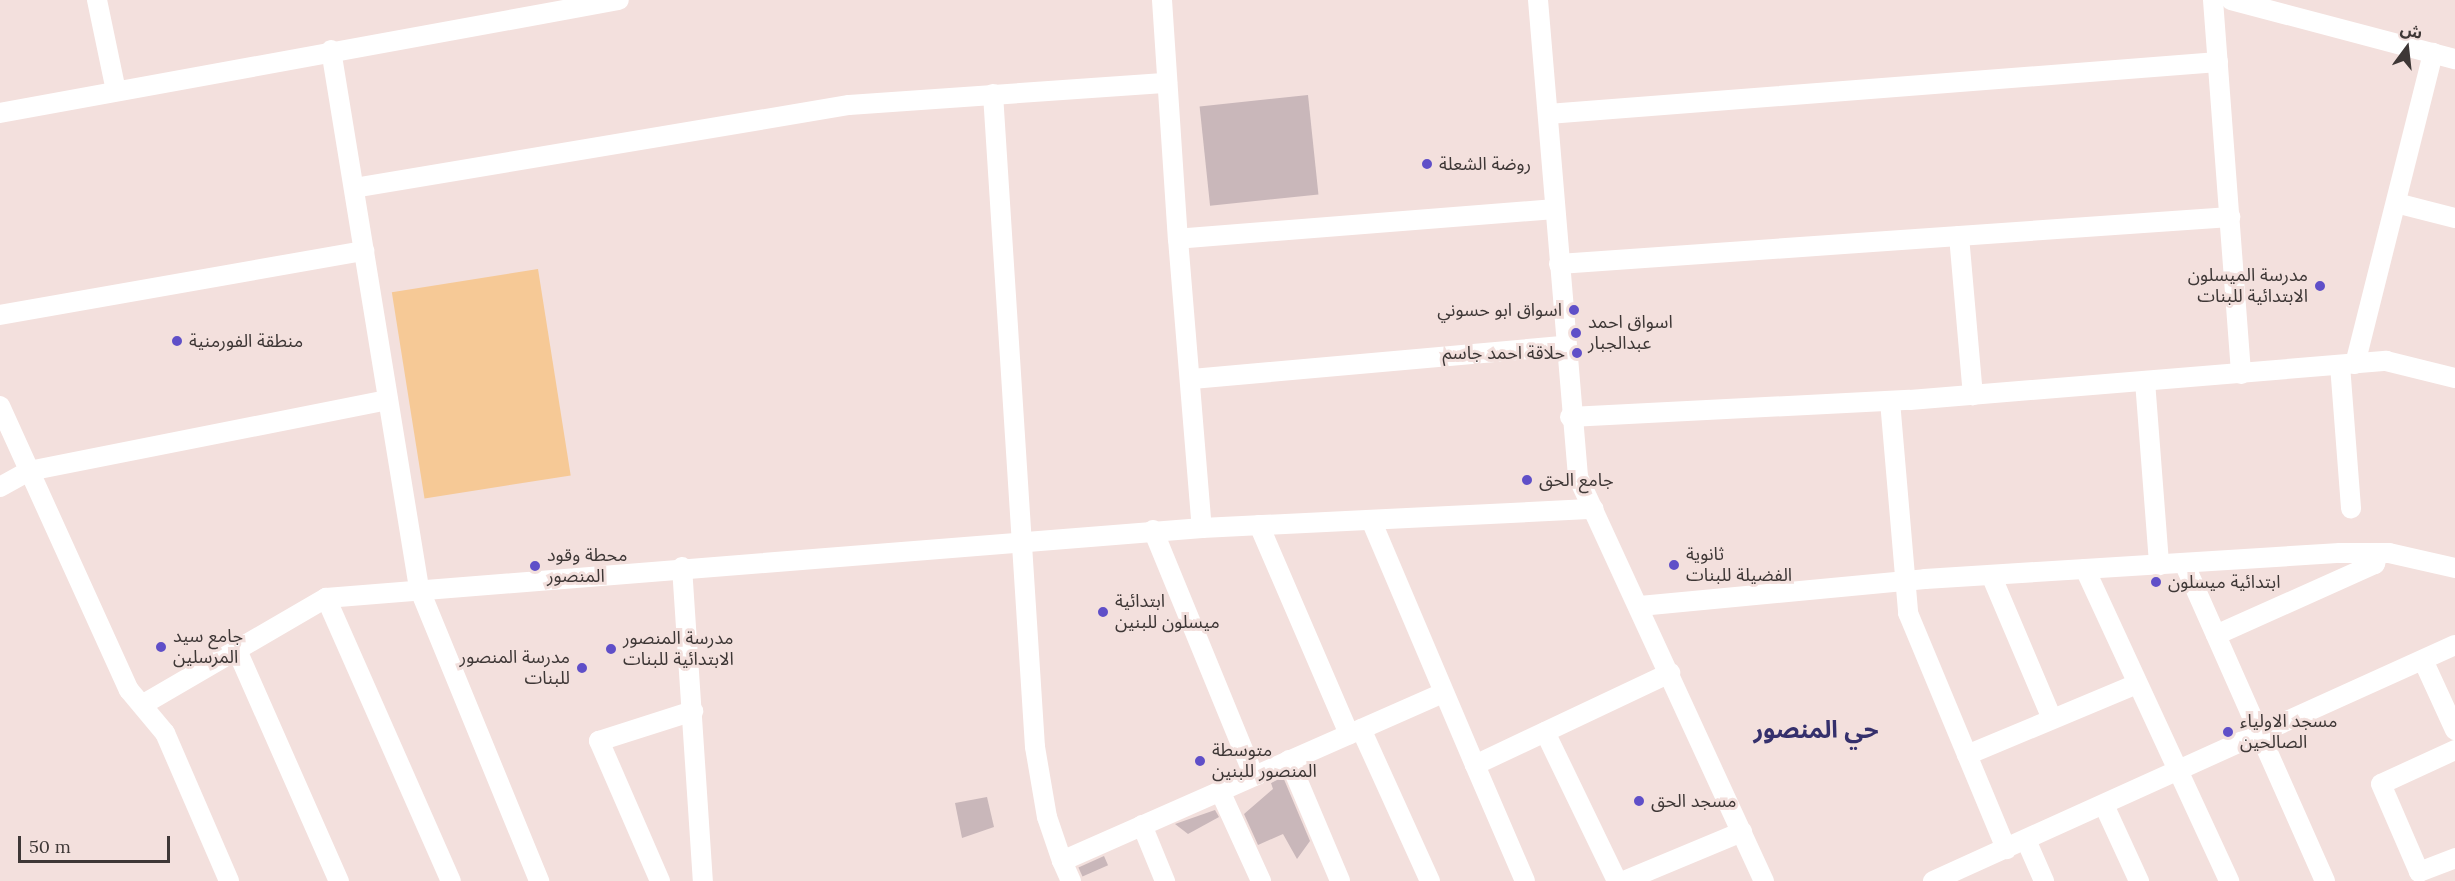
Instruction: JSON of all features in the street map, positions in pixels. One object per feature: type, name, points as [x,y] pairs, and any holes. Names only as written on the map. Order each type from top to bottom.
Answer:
[{"type":"street","points":[[97,0],[116,91]]},
{"type":"street","points":[[0,113],[331,50],[619,0]]},
{"type":"street","points":[[1162,0],[1178,238],[1192,379],[1202,528]]},
{"type":"street","points":[[1538,0],[1570,417],[1578,477],[1640,606],[1764,881]]},
{"type":"street","points":[[2213,0],[2241,374]]},
{"type":"street","points":[[2231,0],[2455,59]]},
{"type":"street","points":[[331,50],[418,588],[539,881]]},
{"type":"street","points":[[2351,509],[2348,365],[2396,203],[2433,53]]},
{"type":"street","points":[[1548,114],[2218,62]]},
{"type":"street","points":[[354,188],[849,105],[1167,83]]},
{"type":"street","points":[[993,94],[1035,747],[1047,817],[1071,881]]},
{"type":"street","points":[[2396,203],[2455,218]]},
{"type":"street","points":[[1178,238],[1555,208]]},
{"type":"street","points":[[1559,264],[2230,217]]},
{"type":"street","points":[[1959,236],[1973,395]]},
{"type":"street","points":[[0,315],[364,251]]},
{"type":"street","points":[[1192,379],[1565,346]]},
{"type":"street","points":[[1570,417],[1890,401],[2386,361],[2455,378]]},
{"type":"street","points":[[2145,381],[2159,565]]},
{"type":"street","points":[[0,487],[30,471],[388,400]]},
{"type":"street","points":[[1890,401],[1908,613],[2006,849]]},
{"type":"street","points":[[0,406],[129,690],[165,733],[229,881]]},
{"type":"street","points":[[142,705],[236,648],[327,598],[418,588],[1153,530],[1594,509]]},
{"type":"street","points":[[1371,520],[1525,881]]},
{"type":"street","points":[[1259,525],[1355,731],[1430,881]]},
{"type":"street","points":[[1153,530],[1254,776]]},
{"type":"street","points":[[1640,606],[1904,581],[2378,553],[2455,568]]},
{"type":"street","points":[[2216,635],[2375,564],[2378,553]]},
{"type":"street","points":[[2184,563],[2325,881]]},
{"type":"street","points":[[682,567],[703,881]]},
{"type":"street","points":[[2085,569],[2177,773],[2229,881]]},
{"type":"street","points":[[1991,575],[2052,719]]},
{"type":"street","points":[[327,598],[451,881]]},
{"type":"street","points":[[1933,881],[2262,735],[2455,645]]},
{"type":"street","points":[[236,648],[339,881]]},
{"type":"street","points":[[2423,660],[2455,730]]},
{"type":"street","points":[[1475,765],[1670,673]]},
{"type":"street","points":[[1967,755],[2137,684]]},
{"type":"street","points":[[1062,861],[1443,693]]},
{"type":"street","points":[[660,881],[599,741],[693,711]]},
{"type":"street","points":[[1545,732],[1617,881]]},
{"type":"street","points":[[2455,750],[2380,784],[2419,872],[2455,858]]},
{"type":"street","points":[[1289,760],[1340,881]]},
{"type":"street","points":[[1220,791],[1262,881]]},
{"type":"street","points":[[2104,805],[2139,881]]},
{"type":"street","points":[[1142,825],[1165,881]]},
{"type":"street","points":[[1624,881],[1742,832]]},
{"type":"street","points":[[2025,840],[2044,881]]},
{"type":"shaded area","points":[[538,269],[571,475],[425,499],[392,292]]},
{"type":"building","points":[[1308,95],[1318,194],[1210,206],[1200,106]]},
{"type":"building","points":[[1283,777],[1310,841],[1297,859],[1283,834],[1258,845],[1244,814],[1273,789],[1271,783]]},
{"type":"building","points":[[987,797],[994,827],[962,838],[955,803]]},
{"type":"building","points":[[1215,810],[1219,817],[1188,834],[1175,824]]},
{"type":"building","points":[[1104,856],[1108,865],[1082,877],[1078,867]]},
{"type":"place","name":"روضة الشعلة","points":[[1427,164]]},
{"type":"place","name":"مدرسة الميسلون الابتدائية للبنات","points":[[2320,286]]},
{"type":"place","name":"اسواق ابو حسوني","points":[[1574,310]]},
{"type":"place","name":"اسواق احمد عبدالجبار","points":[[1576,333]]},
{"type":"place","name":"منطقة الفورمنية","points":[[177,341]]},
{"type":"place","name":"حلاقة احمد جاسم","points":[[1577,353]]},
{"type":"place","name":"جامع الحق","points":[[1527,480]]},
{"type":"place","name":"ثانوية الفضيلة للبنات","points":[[1674,565]]},
{"type":"place","name":"محطة وقود المنصور","points":[[535,566]]},
{"type":"place","name":"ابتدائية ميسلون","points":[[2156,582]]},
{"type":"place","name":"ابتدائية ميسلون للبنين","points":[[1103,612]]},
{"type":"place","name":"جامع سيد المرسلين","points":[[161,647]]},
{"type":"place","name":"مدرسة المنصور الابتدائية للبنات","points":[[611,649]]},
{"type":"place","name":"مدرسة المنصور للبنات","points":[[582,668]]},
{"type":"place","name":"مسجد الاولياء الصالحين","points":[[2228,732]]},
{"type":"place","name":"متوسطة المنصور للبنين","points":[[1200,761]]},
{"type":"place","name":"مسجد الحق","points":[[1639,801]]},
{"type":"district","name":"حي المنصور","points":[[1816,730]]}]
